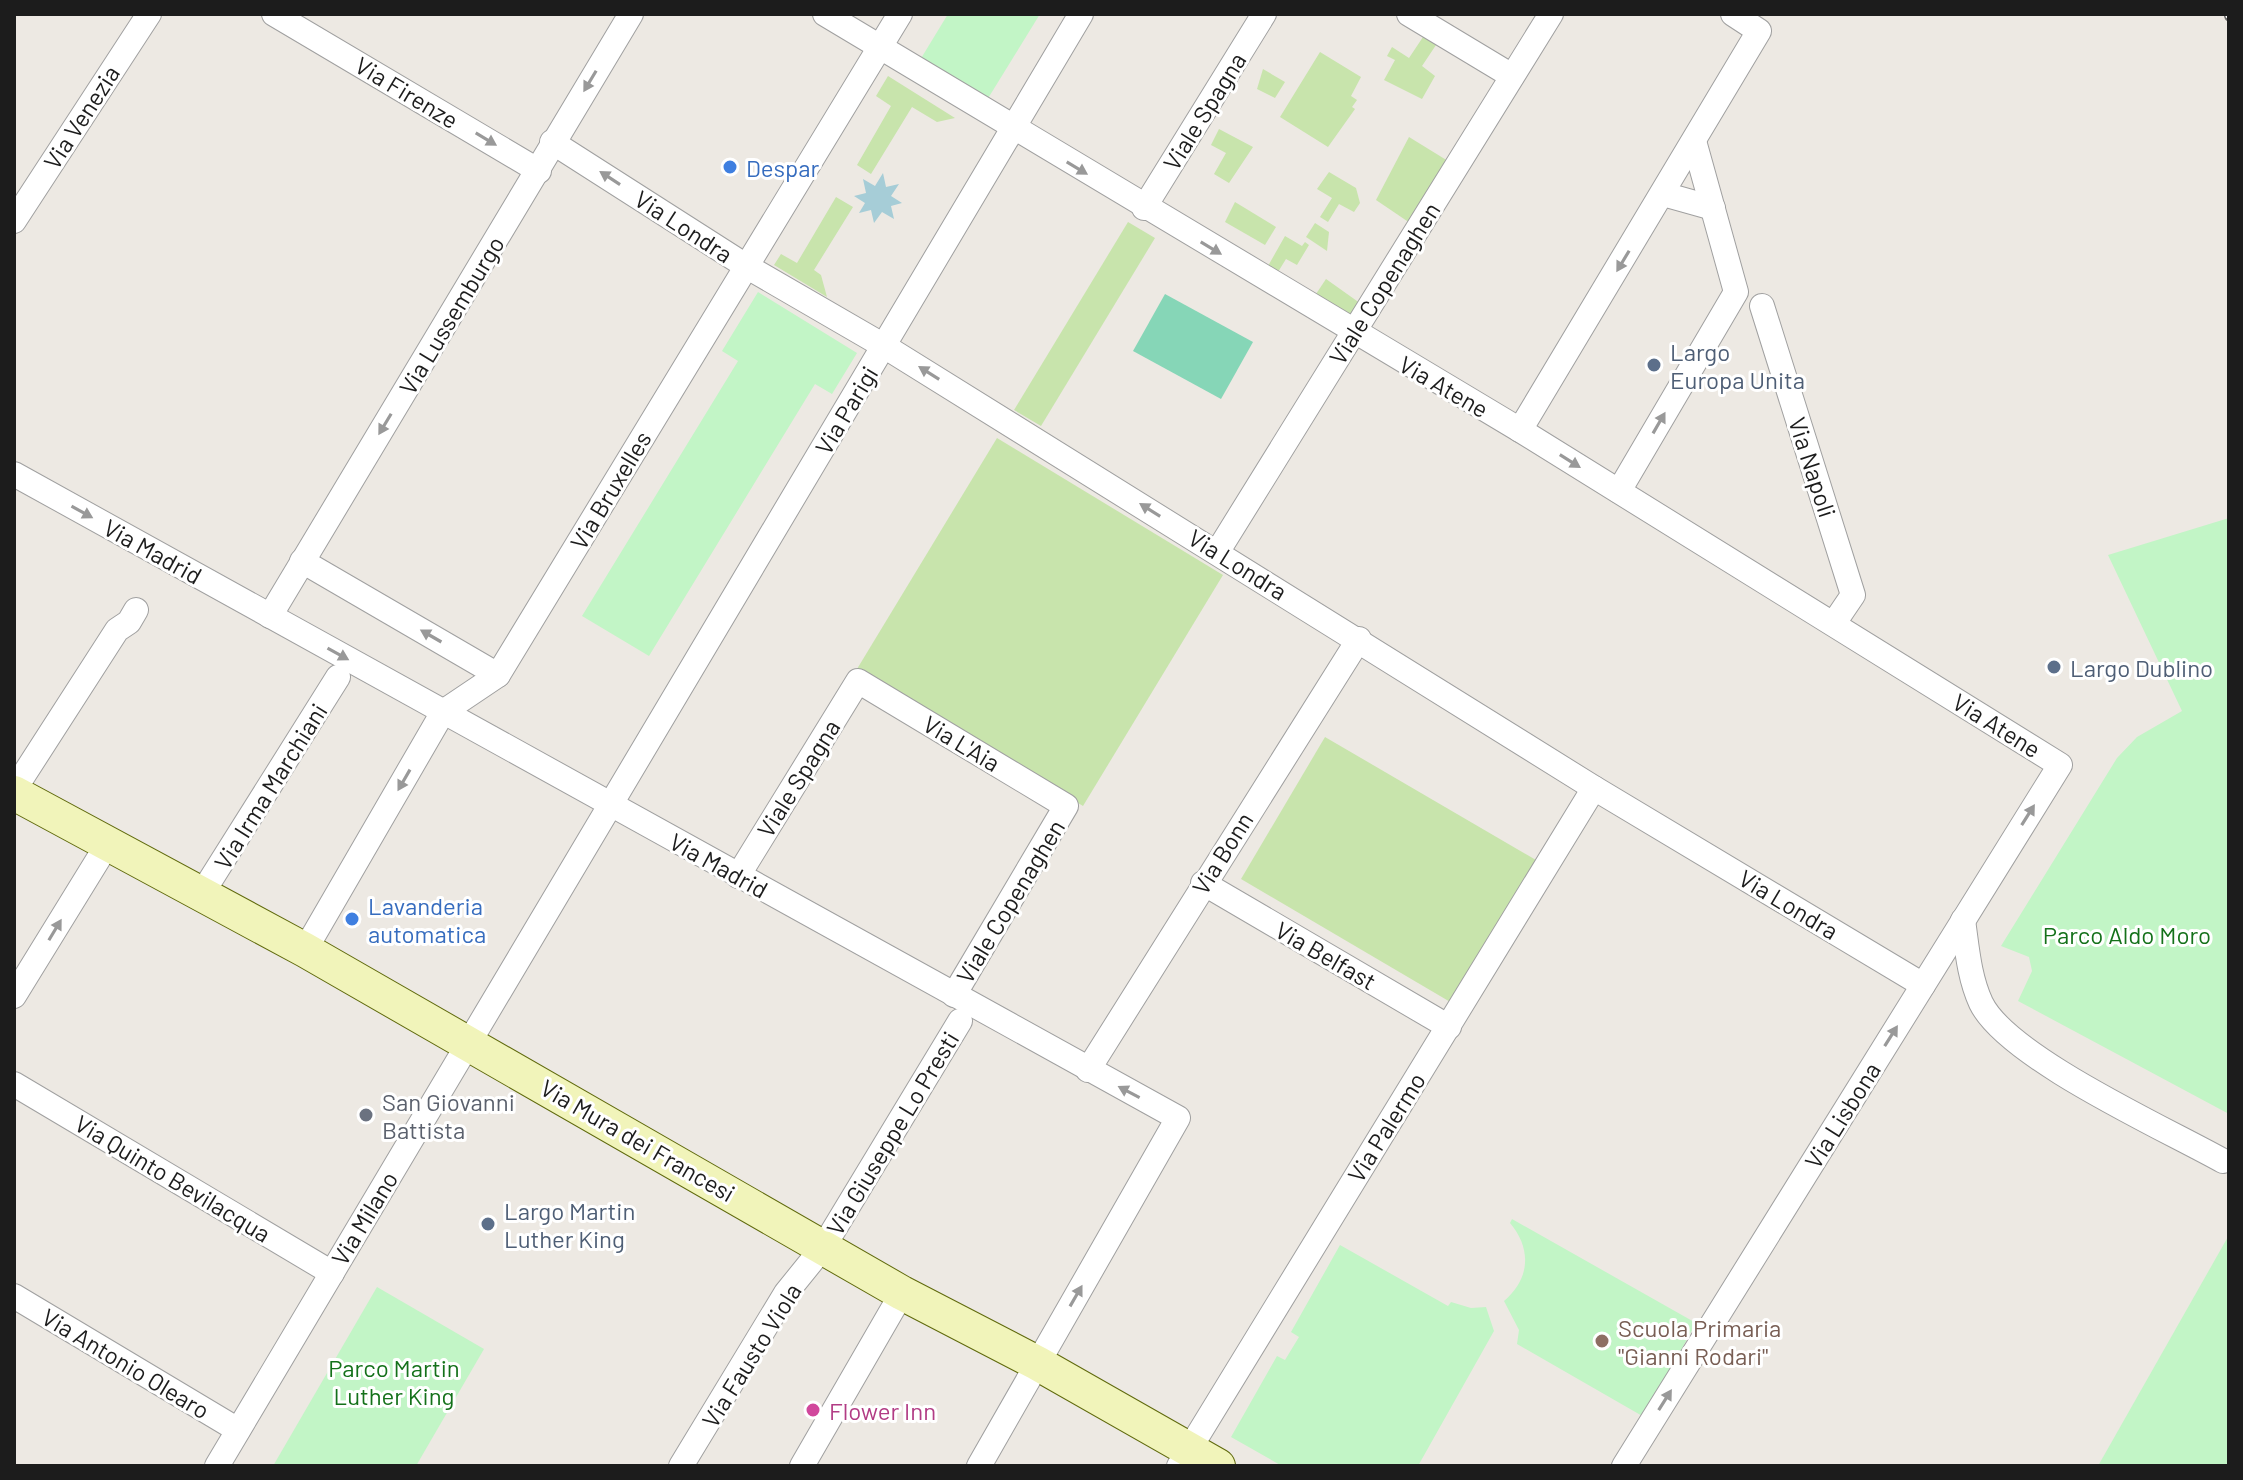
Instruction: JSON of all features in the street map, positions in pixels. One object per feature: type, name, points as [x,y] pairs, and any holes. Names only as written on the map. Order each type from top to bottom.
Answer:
[{"type":"street","name":"Via Venezia","points":[[14,221],[149,14]]},
{"type":"street","name":"Via Firenze","points":[[274,14],[539,171]]},
{"type":"street","name":"Via Lussemburgo","points":[[270,616],[631,14]]},
{"type":"street","name":"Via Atene","points":[[825,14],[1144,208],[1520,430],[2060,765]]},
{"type":"street","name":"Via Bruxelles","points":[[305,950],[443,712],[498,675],[900,14]]},
{"type":"street","name":"Via Parigi","points":[[609,805],[1081,14]]},
{"type":"street","name":"Viale Spagna","points":[[1144,208],[1264,14]]},
{"type":"street","points":[[1409,14],[1512,76]]},
{"type":"street","name":"Viale Copenaghen","points":[[1218,551],[1551,14]]},
{"type":"street","points":[[1520,430],[1759,31],[1733,14]]},
{"type":"street","points":[[1619,491],[1736,292],[1694,141]]},
{"type":"street","name":"Via Londra","points":[[552,142],[746,266],[884,346],[1218,551],[1594,788],[1923,985]]},
{"type":"street","points":[[1663,194],[1713,208]]},
{"type":"street","name":"Via Napoli","points":[[1762,306],[1853,595],[1834,623]]},
{"type":"street","name":"Via Madrid","points":[[14,474],[1178,1118],[1037,1363]]},
{"type":"street","points":[[302,561],[498,675]]},
{"type":"street","points":[[14,792],[117,630],[129,622],[136,610]]},
{"type":"street","name":"Via Bonn","points":[[1088,1070],[1359,639]]},
{"type":"street","name":"Via Irma Marchiani","points":[[201,895],[338,677]]},
{"type":"street","name":"Viale Spagna","points":[[738,876],[858,681]]},
{"type":"street","name":"Via L'Aia","points":[[858,681],[1066,806]]},
{"type":"street","name":"Via Lisbona","points":[[1624,1466],[2060,765]]},
{"type":"street","name":"Via Palermo","points":[[1183,1458],[1594,788]]},
{"type":"street","name":"Via Mura dei Francesi","points":[[14,792],[305,950],[902,1293],[1037,1363],[1183,1458],[1218,1466]]},
{"type":"street","name":"Via Milano","points":[[217,1466],[609,805]]},
{"type":"street","name":"Viale Copenaghen","points":[[954,995],[1066,806]]},
{"type":"street","points":[[14,996],[107,845]]},
{"type":"street","name":"Via Belfast","points":[[1203,883],[1449,1027]]},
{"type":"street","points":[[1963,920],[1973,981],[1981,1004],[1991,1019],[2024,1051],[2223,1161]]},
{"type":"street","name":"Via Giuseppe Lo Presti","points":[[824,1246],[960,1021]]},
{"type":"street","name":"Via Quinto Bevilacqua","points":[[14,1084],[332,1273]]},
{"type":"street","name":"Via Fausto Viola","points":[[681,1466],[786,1293],[824,1246]]},
{"type":"street","points":[[802,1466],[902,1293]]},
{"type":"street","name":"Via Antonio Olearo","points":[[14,1296],[238,1430]]},
{"type":"street","points":[[979,1466],[1037,1363]]},
{"type":"green space","points":[[948,14],[1040,14],[987,100],[920,60]]},
{"type":"green space","points":[[1423,37],[1436,45],[1422,66],[1435,76],[1422,99],[1384,80],[1395,60],[1387,56],[1392,47],[1409,58]]},
{"type":"green space","points":[[1320,52],[1361,77],[1351,96],[1357,100],[1352,107],[1355,109],[1328,147],[1280,117]]},
{"type":"green space","points":[[1263,69],[1285,82],[1275,98],[1257,89]]},
{"type":"green space","points":[[888,76],[955,118],[937,122],[912,107],[871,174],[857,165],[891,106],[876,96]]},
{"type":"green space","points":[[1219,129],[1253,147],[1229,183],[1214,174],[1226,153],[1211,145]]},
{"type":"green space","points":[[1409,137],[1448,161],[1410,223],[1376,200]]},
{"type":"green space","points":[[1329,172],[1356,188],[1360,203],[1354,212],[1339,204],[1328,222],[1320,217],[1332,198],[1317,189]]},
{"type":"green space","points":[[836,197],[853,207],[814,270],[821,275],[827,297],[774,265],[781,254],[797,263]]},
{"type":"green space","points":[[1235,202],[1276,227],[1265,245],[1225,222]]},
{"type":"green space","points":[[1128,222],[1155,238],[1041,426],[1014,410]]},
{"type":"green space","points":[[1315,223],[1329,232],[1327,251],[1306,237]]},
{"type":"green space","points":[[1285,236],[1302,246],[1305,242],[1309,245],[1297,265],[1286,259],[1278,272],[1268,266]]},
{"type":"green space","points":[[1326,279],[1364,306],[1357,318],[1314,297]]},
{"type":"green space","points":[[758,292],[857,353],[832,394],[815,384],[649,656],[582,616],[738,361],[722,351]]},
{"type":"green space","points":[[1165,294],[1253,342],[1221,399],[1133,351]]},
{"type":"green space","points":[[997,438],[1223,575],[1083,806],[857,669]]},
{"type":"green space","name":"Parco Aldo Moro","points":[[2229,518],[2229,1114],[2018,1001],[2032,971],[2029,957],[2001,946],[2117,758],[2137,737],[2182,711],[2108,555]]},
{"type":"green space","points":[[1325,737],[1536,860],[1452,1003],[1241,879]]},
{"type":"green space","points":[[1512,1219],[1696,1323],[1644,1417],[1517,1344],[1519,1330],[1504,1301],[1523,1274],[1525,1253],[1510,1223]]},
{"type":"green space","points":[[2229,1235],[2229,1466],[2098,1466]]},
{"type":"green space","points":[[1340,1245],[1448,1306],[1451,1302],[1471,1308],[1486,1307],[1494,1331],[1418,1466],[1282,1466],[1231,1437],[1277,1356],[1285,1360],[1299,1337],[1291,1332]]},
{"type":"green space","name":"Parco Martin Luther King","points":[[377,1287],[484,1349],[416,1466],[273,1466]]},
{"type":"water","points":[[883,173],[886,187],[899,184],[891,196],[902,203],[891,206],[894,219],[882,212],[874,223],[871,210],[859,213],[865,203],[854,196],[866,193],[863,179],[875,186]]},
{"type":"place","name":"Despar","points":[[730,167]]},
{"type":"place","name":"Largo Europa Unita","points":[[1654,365]]},
{"type":"place","name":"Largo Dublino","points":[[2054,667]]},
{"type":"place","name":"Lavanderia automatica","points":[[352,919]]},
{"type":"place","name":"San Giovanni Battista","points":[[366,1115]]},
{"type":"place","name":"Largo Martin Luther King","points":[[488,1224]]},
{"type":"place","name":"Scuola Primaria \"Gianni Rodari\"","points":[[1602,1341]]},
{"type":"place","name":"Flower Inn","points":[[813,1410]]}]
